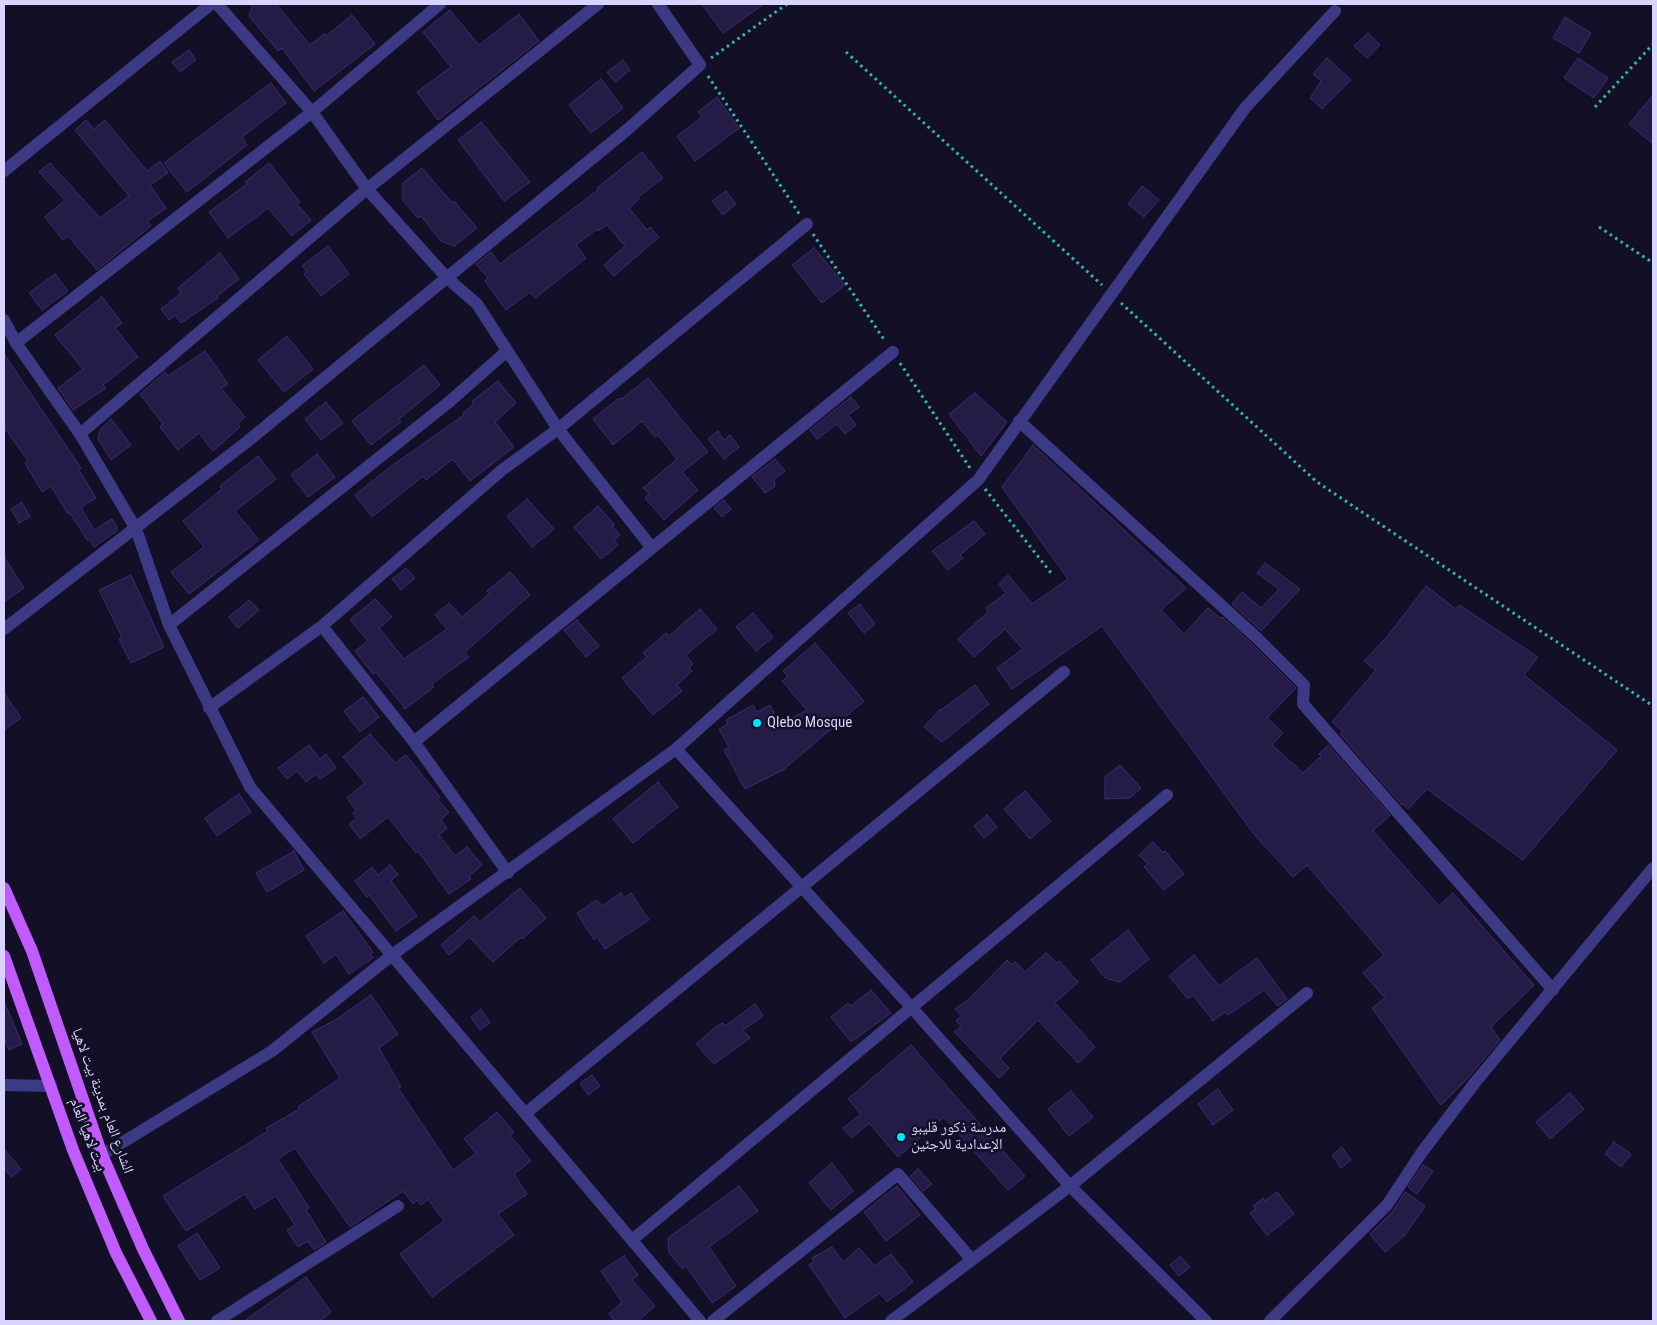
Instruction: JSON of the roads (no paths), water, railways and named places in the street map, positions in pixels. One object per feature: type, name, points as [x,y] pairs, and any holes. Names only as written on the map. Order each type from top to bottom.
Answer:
[{"type":"main road","name":"الشارع العام بمدينة بيت لاهيا","points":[[4,888],[32,951],[102,1155],[143,1249],[179,1321]]},
{"type":"main road","name":"بيت لاهيا العام","points":[[4,956],[74,1150],[116,1253],[151,1321]]},
{"type":"street","points":[[4,172],[211,4]]},
{"type":"street","points":[[217,4],[312,112],[367,189],[447,278],[477,304],[558,429],[652,548]]},
{"type":"street","points":[[16,343],[312,112],[440,4]]},
{"type":"street","points":[[80,434],[367,189],[598,4]]},
{"type":"street","points":[[4,629],[48,592],[136,529],[248,441],[628,129],[700,65],[658,4]]},
{"type":"street","points":[[102,1155],[272,1051],[392,955],[508,873],[676,749],[978,480],[1110,293],[1245,108],[1335,11]]},
{"type":"street","points":[[209,708],[322,626],[502,470],[558,429],[807,224]]},
{"type":"street","points":[[4,320],[16,343],[80,434],[136,529],[169,625],[250,787],[700,1321]]},
{"type":"street","points":[[169,625],[449,402],[507,350]]},
{"type":"street","points":[[414,742],[893,352]]},
{"type":"street","points":[[1019,421],[1257,638],[1304,685],[1303,704],[1553,990]]},
{"type":"street","points":[[322,626],[414,742],[508,873]]},
{"type":"street","points":[[526,1113],[1064,672]]},
{"type":"street","points":[[676,749],[912,1008],[1070,1186],[1206,1321]]},
{"type":"street","points":[[632,1240],[1167,795]]},
{"type":"street","points":[[1270,1321],[1387,1205],[1427,1144],[1477,1080],[1653,868]]},
{"type":"street","points":[[891,1321],[1070,1186],[1307,993]]},
{"type":"street","points":[[4,1085],[51,1086]]},
{"type":"street","points":[[714,1321],[898,1174],[972,1260]]},
{"type":"street","points":[[217,1321],[398,1206]]},
{"type":"place","name":"Qlebo Mosque","points":[[757,723]]},
{"type":"place","name":"مدرسة ذكور قليبو الإعدادية للاجئين","points":[[901,1137]]}]
